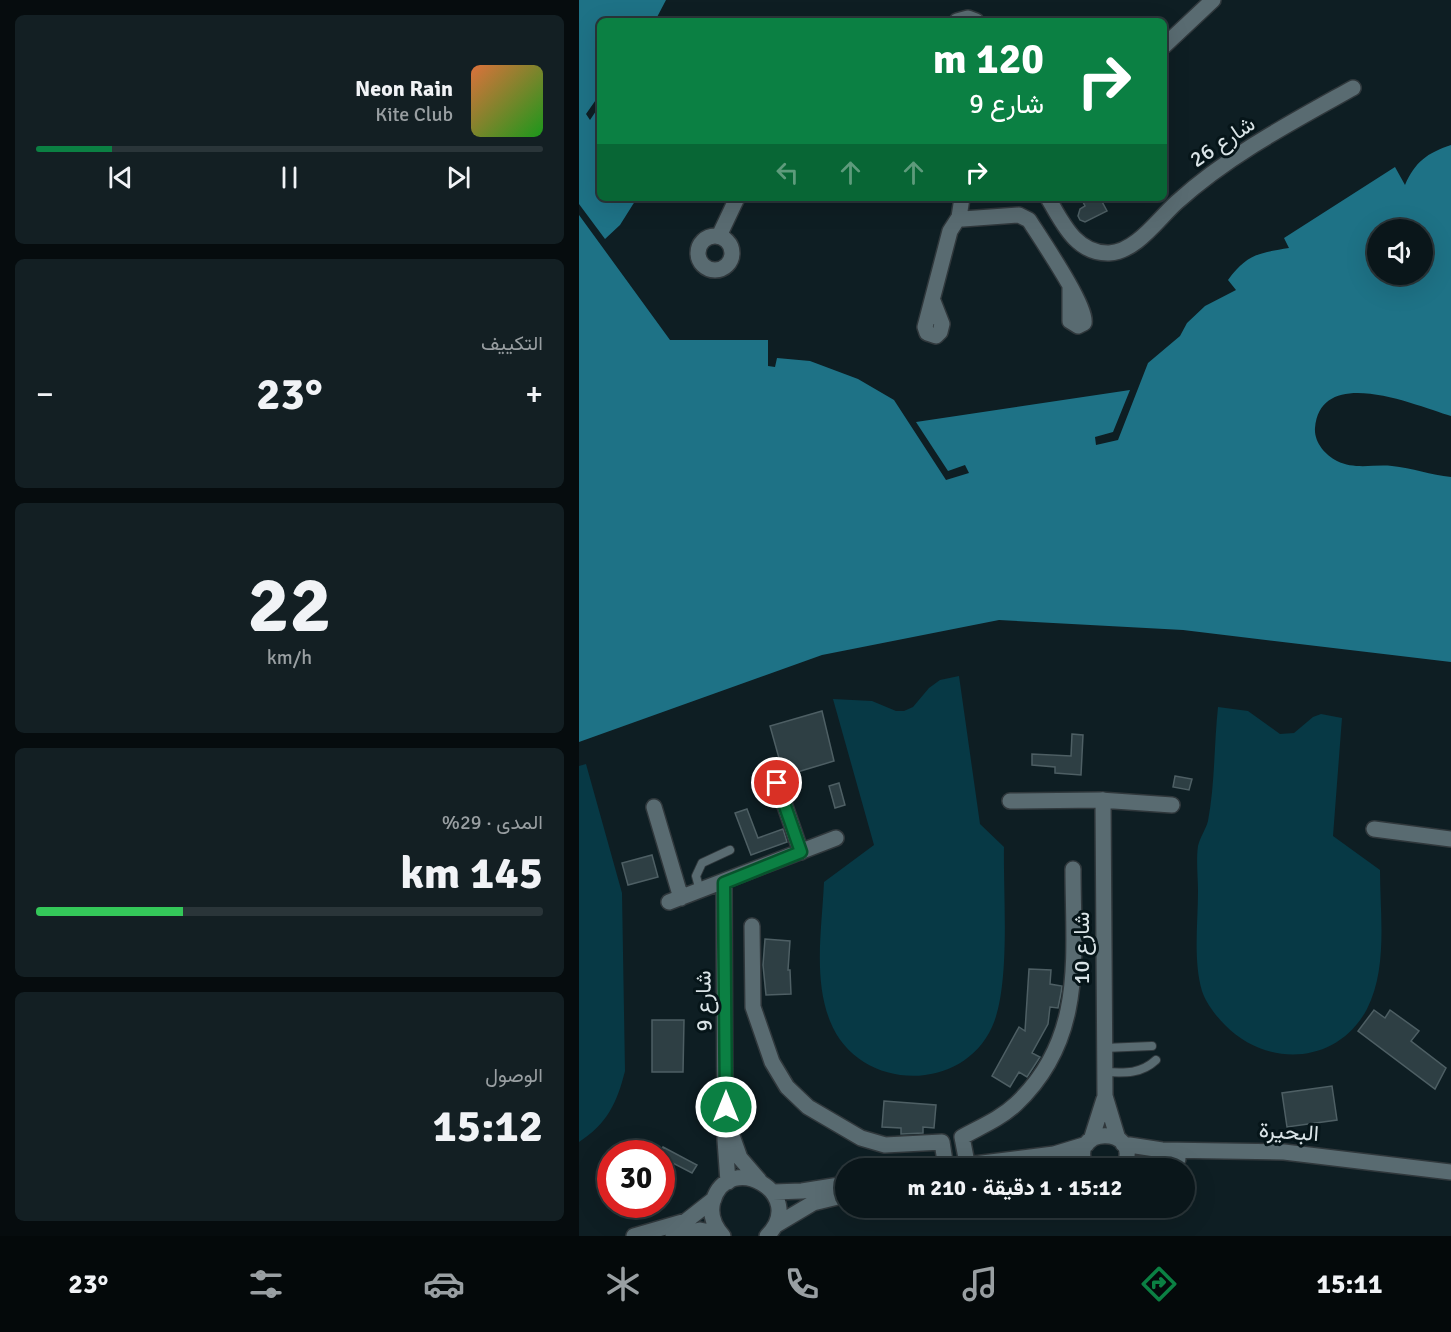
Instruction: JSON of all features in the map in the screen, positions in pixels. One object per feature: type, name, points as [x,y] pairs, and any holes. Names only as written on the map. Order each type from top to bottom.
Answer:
[{"type":"street","points":[[1167,43],[1213,0]]},
{"type":"street","name":"شارع 26","points":[[1051,201],[1079,244],[1101,253],[1120,251],[1133,244],[1185,195],[1225,164],[1353,88]]},
{"type":"street","points":[[719,236],[736,201]]},
{"type":"street","points":[[933,300],[950,231],[959,217],[962,201]]},
{"type":"street","points":[[959,217],[970,220],[1025,216],[1070,288]]},
{"type":"street","points":[[777,783],[801,852]]},
{"type":"street","points":[[1010,801],[1103,800],[1172,805]]},
{"type":"street","name":"شارع 10","points":[[1103,800],[1105,1096],[1127,1158]]},
{"type":"street","points":[[654,807],[675,900],[836,838]]},
{"type":"street","points":[[1374,828],[1451,839]]},
{"type":"street","points":[[752,926],[753,1006],[772,1062],[787,1087],[808,1107],[861,1138],[885,1145],[942,1142],[962,1137],[985,1126],[1016,1104],[1055,1055],[1073,996],[1073,869]]},
{"type":"street","name":"شارع 9","points":[[724,883],[728,1182]]},
{"type":"street","name":"شارع 10","points":[[1083,1158],[1105,1096]]},
{"type":"street","name":"شارع 9","points":[[726,1118],[740,1158],[773,1192]]},
{"type":"street","name":"البحيرة","points":[[1089,1142],[1106,1135],[1121,1142],[1162,1150],[1284,1152],[1451,1172]]},
{"type":"street","points":[[962,1137],[966,1158]]},
{"type":"street","points":[[942,1142],[943,1158]]},
{"type":"street","points":[[1028,1158],[1054,1154],[1089,1142]]},
{"type":"street","name":"البحيرة","points":[[1195,1159],[1284,1162],[1451,1181]]},
{"type":"street","points":[[642,1235],[686,1221],[714,1199],[728,1182],[743,1178],[759,1180]]},
{"type":"street","points":[[772,1231],[779,1210],[773,1192],[803,1191],[835,1186]]},
{"type":"street","points":[[772,1231],[813,1203],[835,1198]]},
{"type":"street","points":[[714,1199],[712,1217],[722,1235]]},
{"type":"street","points":[[673,1236],[700,1230],[722,1235]]},
{"type":"lane","points":[[700,891],[696,876],[702,863],[731,850]]},
{"type":"lane","points":[[1104,1048],[1152,1046]]},
{"type":"lane","points":[[1105,1072],[1138,1072],[1146,1069],[1156,1060]]},
{"type":"shaded area","points":[[579,0],[666,0],[657,18],[597,18],[597,98],[586,114],[590,120],[597,110],[597,201],[635,201],[620,225],[605,239],[579,204]]},
{"type":"shaded area","points":[[1451,145],[1451,416],[1395,399],[1373,394],[1352,393],[1334,397],[1321,408],[1315,433],[1321,448],[1344,464],[1392,466],[1451,477],[1451,662],[1183,630],[999,620],[822,655],[579,742],[579,215],[670,340],[768,340],[768,366],[775,367],[777,358],[810,361],[858,379],[894,400],[946,480],[969,473],[965,465],[948,471],[916,422],[1130,390],[1113,432],[1095,437],[1096,445],[1118,440],[1148,363],[1180,336],[1187,323],[1205,306],[1236,290],[1228,280],[1241,265],[1262,253],[1289,248],[1284,238],[1395,167],[1405,185],[1413,170],[1429,155]]},
{"type":"shaded area","points":[[959,676],[980,824],[1004,847],[1005,939],[1002,988],[992,1027],[977,1049],[957,1065],[934,1073],[909,1076],[885,1072],[862,1061],[843,1044],[830,1021],[825,1005],[820,970],[824,882],[874,845],[833,699],[872,701],[896,711],[904,711],[913,707],[929,688],[940,680]]},
{"type":"shaded area","points":[[1218,707],[1248,711],[1280,734],[1294,733],[1313,717],[1321,714],[1342,718],[1333,836],[1380,870],[1380,959],[1374,993],[1367,1009],[1354,1028],[1338,1041],[1320,1050],[1301,1054],[1280,1054],[1261,1049],[1242,1039],[1225,1025],[1212,1009],[1202,991],[1197,954],[1197,851],[1208,821]]},
{"type":"shaded area","points":[[586,764],[622,893],[625,1071],[610,1112],[597,1128],[579,1142],[579,766]]},
{"type":"building","points":[[1082,201],[1102,201],[1107,211],[1085,222],[1078,216],[1080,209],[1085,206]]},
{"type":"building","points":[[822,711],[834,761],[784,776],[770,726]]},
{"type":"building","points":[[1072,734],[1083,735],[1081,775],[1055,773],[1055,767],[1032,765],[1032,754],[1071,756]]},
{"type":"building","points":[[1175,776],[1192,779],[1189,790],[1173,787]]},
{"type":"building","points":[[839,783],[845,805],[835,808],[829,786]]},
{"type":"building","points":[[747,809],[758,838],[783,829],[787,842],[751,855],[735,813]]},
{"type":"building","points":[[652,855],[658,877],[628,885],[622,863]]},
{"type":"building","points":[[765,939],[790,941],[788,970],[790,970],[791,994],[766,995],[763,965]]},
{"type":"building","points":[[1029,969],[1051,970],[1050,984],[1062,986],[1061,993],[1058,1008],[1050,1007],[1048,1024],[1032,1053],[1040,1057],[1027,1077],[1019,1072],[1010,1087],[992,1076],[1019,1027],[1025,1031]]},
{"type":"building","points":[[1374,1010],[1385,1018],[1390,1010],[1419,1031],[1411,1041],[1446,1068],[1435,1089],[1358,1031]]},
{"type":"building","points":[[652,1020],[684,1020],[683,1072],[652,1072]]},
{"type":"building","points":[[1332,1086],[1337,1120],[1287,1127],[1282,1093]]},
{"type":"building","points":[[884,1101],[936,1105],[934,1128],[923,1127],[923,1133],[901,1134],[901,1128],[882,1127]]},
{"type":"building","points":[[675,1153],[697,1165],[692,1173],[675,1164]]},
{"type":"route","points":[[726,1107],[724,883],[801,852],[777,783]]}]
